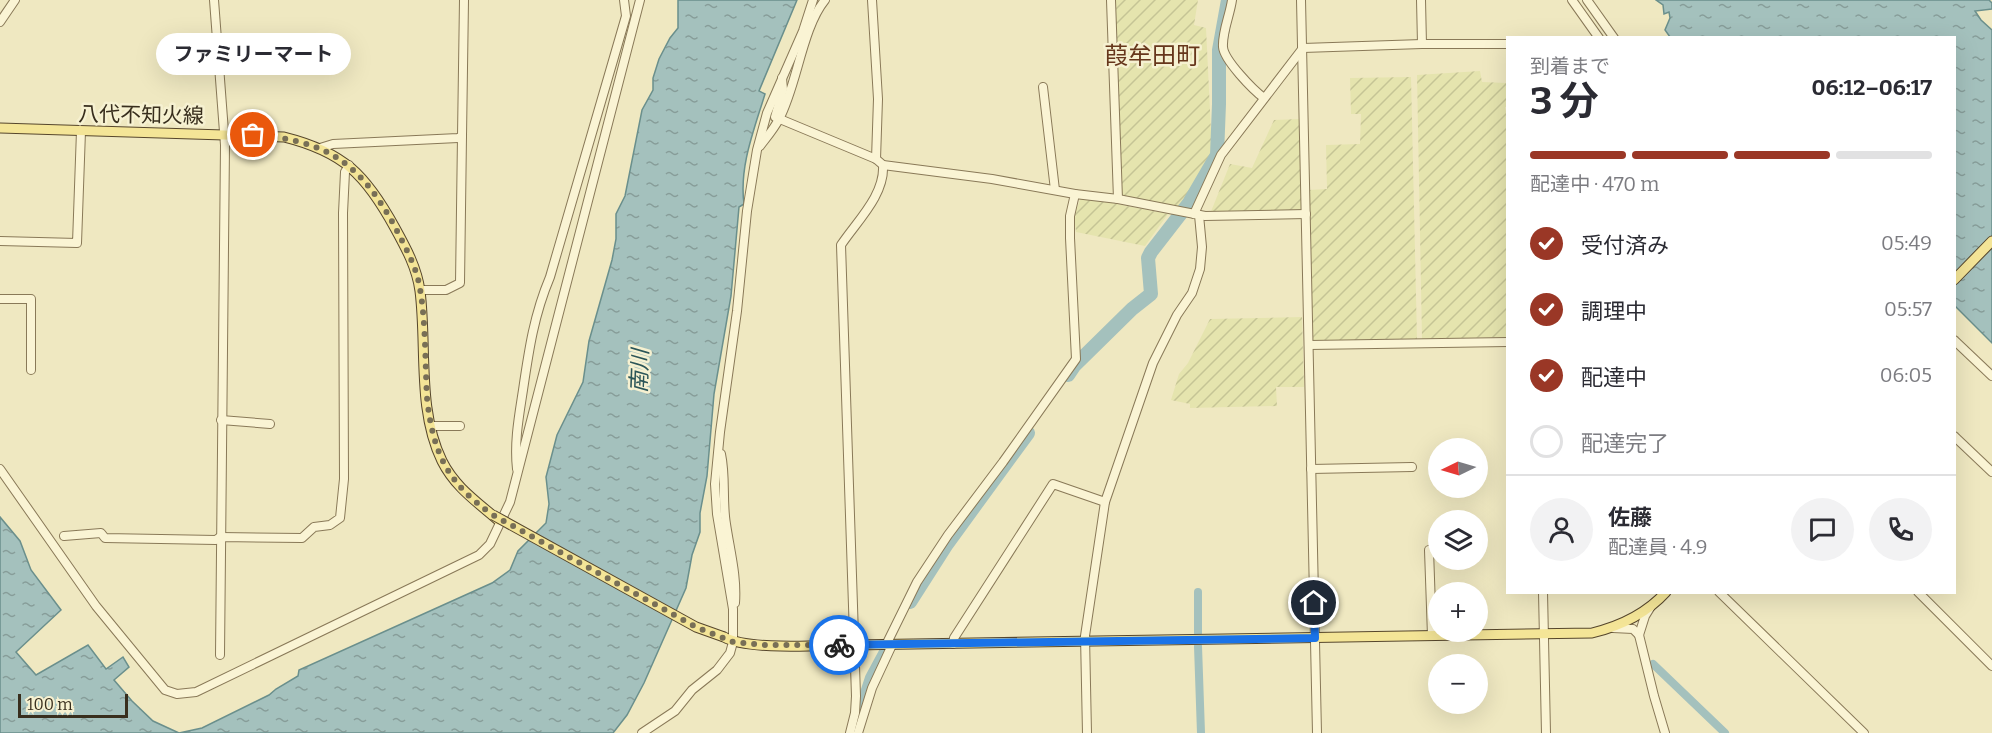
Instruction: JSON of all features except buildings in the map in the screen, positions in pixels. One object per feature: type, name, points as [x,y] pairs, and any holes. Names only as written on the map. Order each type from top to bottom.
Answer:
[{"type":"main road","name":"八代不知火線","points":[[0,128],[284,137],[320,148],[349,165],[371,188],[385,209],[411,259],[420,290],[431,426],[437,448],[455,482],[470,498],[497,519],[696,627],[728,639],[764,645],[889,645],[1428,636]]},
{"type":"main road","points":[[1956,278],[1992,241]]},
{"type":"main road","name":"八代不知火線","points":[[1488,636],[1592,633],[1612,628],[1638,616],[1664,594]]},
{"type":"street","points":[[0,22],[15,0]]},
{"type":"street","points":[[214,0],[224,134],[220,655]]},
{"type":"street","points":[[420,290],[446,290],[460,283],[464,0]]},
{"type":"street","points":[[518,474],[517,432],[533,323],[539,301],[550,277],[626,16],[624,0]]},
{"type":"street","points":[[0,469],[96,606],[165,690],[177,694],[196,692],[479,555],[490,544],[497,519],[510,502],[640,0]]},
{"type":"street","points":[[642,733],[675,711],[692,690],[717,670],[730,653],[728,639],[733,609],[717,514],[715,484],[747,211],[757,150],[767,113],[803,31],[813,0]]},
{"type":"street","points":[[757,150],[780,119],[809,32],[825,0]]},
{"type":"street","points":[[872,0],[878,99],[876,159]]},
{"type":"street","points":[[1111,0],[1118,199]]},
{"type":"street","points":[[1232,0],[1223,50],[1241,76],[1264,98]]},
{"type":"street","points":[[1301,0],[1317,733]]},
{"type":"street","points":[[1420,0],[1422,44]]},
{"type":"street","points":[[1572,0],[1598,36]]},
{"type":"street","points":[[1587,0],[1613,36]]},
{"type":"street","points":[[1303,48],[1506,44]]},
{"type":"street","points":[[1087,733],[1085,642],[1105,502],[1153,363],[1192,293],[1200,269],[1202,247],[1194,214],[1221,155],[1303,48]]},
{"type":"street","points":[[782,78],[783,89],[775,117],[876,159],[883,165],[992,179],[1118,199],[1194,214],[1306,214]]},
{"type":"street","points":[[1043,87],[1054,190]]},
{"type":"street","points":[[0,241],[77,243],[81,131]]},
{"type":"street","points":[[320,148],[333,144],[462,136]]},
{"type":"street","points":[[64,536],[101,533],[105,538],[216,540],[220,537],[302,538],[314,526],[330,525],[340,518],[344,479],[345,172],[349,165]]},
{"type":"street","points":[[850,733],[855,713],[841,245],[878,192],[884,178],[883,165]]},
{"type":"street","points":[[858,733],[872,688],[917,582],[1076,359],[1070,216],[1076,194]]},
{"type":"street","points":[[0,299],[31,299],[31,370]]},
{"type":"street","points":[[1309,345],[1506,342]]},
{"type":"street","points":[[1956,342],[1992,376]]},
{"type":"street","points":[[221,420],[270,424]]},
{"type":"street","points":[[431,426],[460,426]]},
{"type":"street","points":[[1956,438],[1992,472]]},
{"type":"street","points":[[1311,469],[1412,467]]},
{"type":"street","points":[[953,644],[954,638],[977,600],[1053,484],[1105,502]]},
{"type":"street","points":[[1543,594],[1546,733]]},
{"type":"street","points":[[1721,594],[1864,733]]},
{"type":"street","points":[[1920,594],[1992,666]]},
{"type":"street","points":[[1639,635],[1645,616],[1652,606]]},
{"type":"street","points":[[1612,628],[1633,629],[1639,635],[1665,733]]},
{"type":"green space","points":[[1113,0],[1198,0],[1194,25],[1206,28],[1212,152],[1181,208],[1120,197]]},
{"type":"green space","points":[[1480,71],[1482,82],[1506,83],[1506,337],[1422,339],[1417,75]]},
{"type":"green space","points":[[1411,77],[1417,339],[1313,342],[1309,190],[1327,189],[1326,145],[1360,144],[1361,114],[1351,114],[1350,78]]},
{"type":"green space","points":[[1300,119],[1302,212],[1210,214],[1230,164],[1252,168],[1274,120]]},
{"type":"green space","points":[[1081,197],[1168,214],[1145,246],[1076,232],[1074,216]]},
{"type":"green space","points":[[1302,317],[1304,387],[1276,387],[1277,406],[1190,408],[1190,404],[1171,400],[1179,374],[1188,363],[1210,319]]},
{"type":"water","name":"南川","points":[[678,0],[797,0],[759,91],[765,94],[746,162],[744,204],[739,207],[731,296],[714,394],[707,476],[700,513],[700,532],[692,555],[686,588],[644,683],[627,715],[613,733],[179,733],[202,728],[269,695],[298,676],[299,670],[492,583],[510,570],[518,551],[546,523],[549,504],[546,477],[557,435],[583,382],[589,341],[612,260],[616,239],[616,214],[625,196],[642,110],[653,90],[653,78],[659,59],[678,28]]},
{"type":"water","points":[[1656,0],[1989,0],[1992,3],[1992,9],[1975,11],[1992,30],[1992,343],[1956,307],[1956,36],[1669,36],[1665,30],[1670,18],[1669,12],[1664,14],[1663,5]]},
{"type":"water","points":[[0,517],[20,541],[31,570],[61,610],[16,652],[36,675],[88,645],[106,669],[123,657],[129,667],[114,680],[153,721],[179,733],[0,733]]},
{"type":"waterway","points":[[1068,375],[1074,366],[1132,309],[1151,294],[1148,258],[1189,203],[1217,155],[1219,50],[1228,0]]},
{"type":"waterway","points":[[910,602],[947,544],[1028,433]]},
{"type":"waterway","points":[[1198,592],[1198,633]]},
{"type":"waterway","points":[[1198,646],[1201,733]]},
{"type":"waterway","points":[[854,733],[872,678],[886,652]]},
{"type":"waterway","points":[[1653,664],[1725,733]]},
{"type":"way so far","points":[[253,135],[284,137],[331,153],[349,165],[377,196],[406,247],[418,280],[432,433],[442,461],[455,482],[470,498],[493,515],[696,627],[733,642],[764,645],[839,645]]},
{"type":"place","name":"ファミリーマート","points":[[253,135]]},
{"type":"district","name":"葭牟田町","points":[[1152,56]]},
{"type":"route","points":[[839,645],[1315,638],[1314,603]]}]
